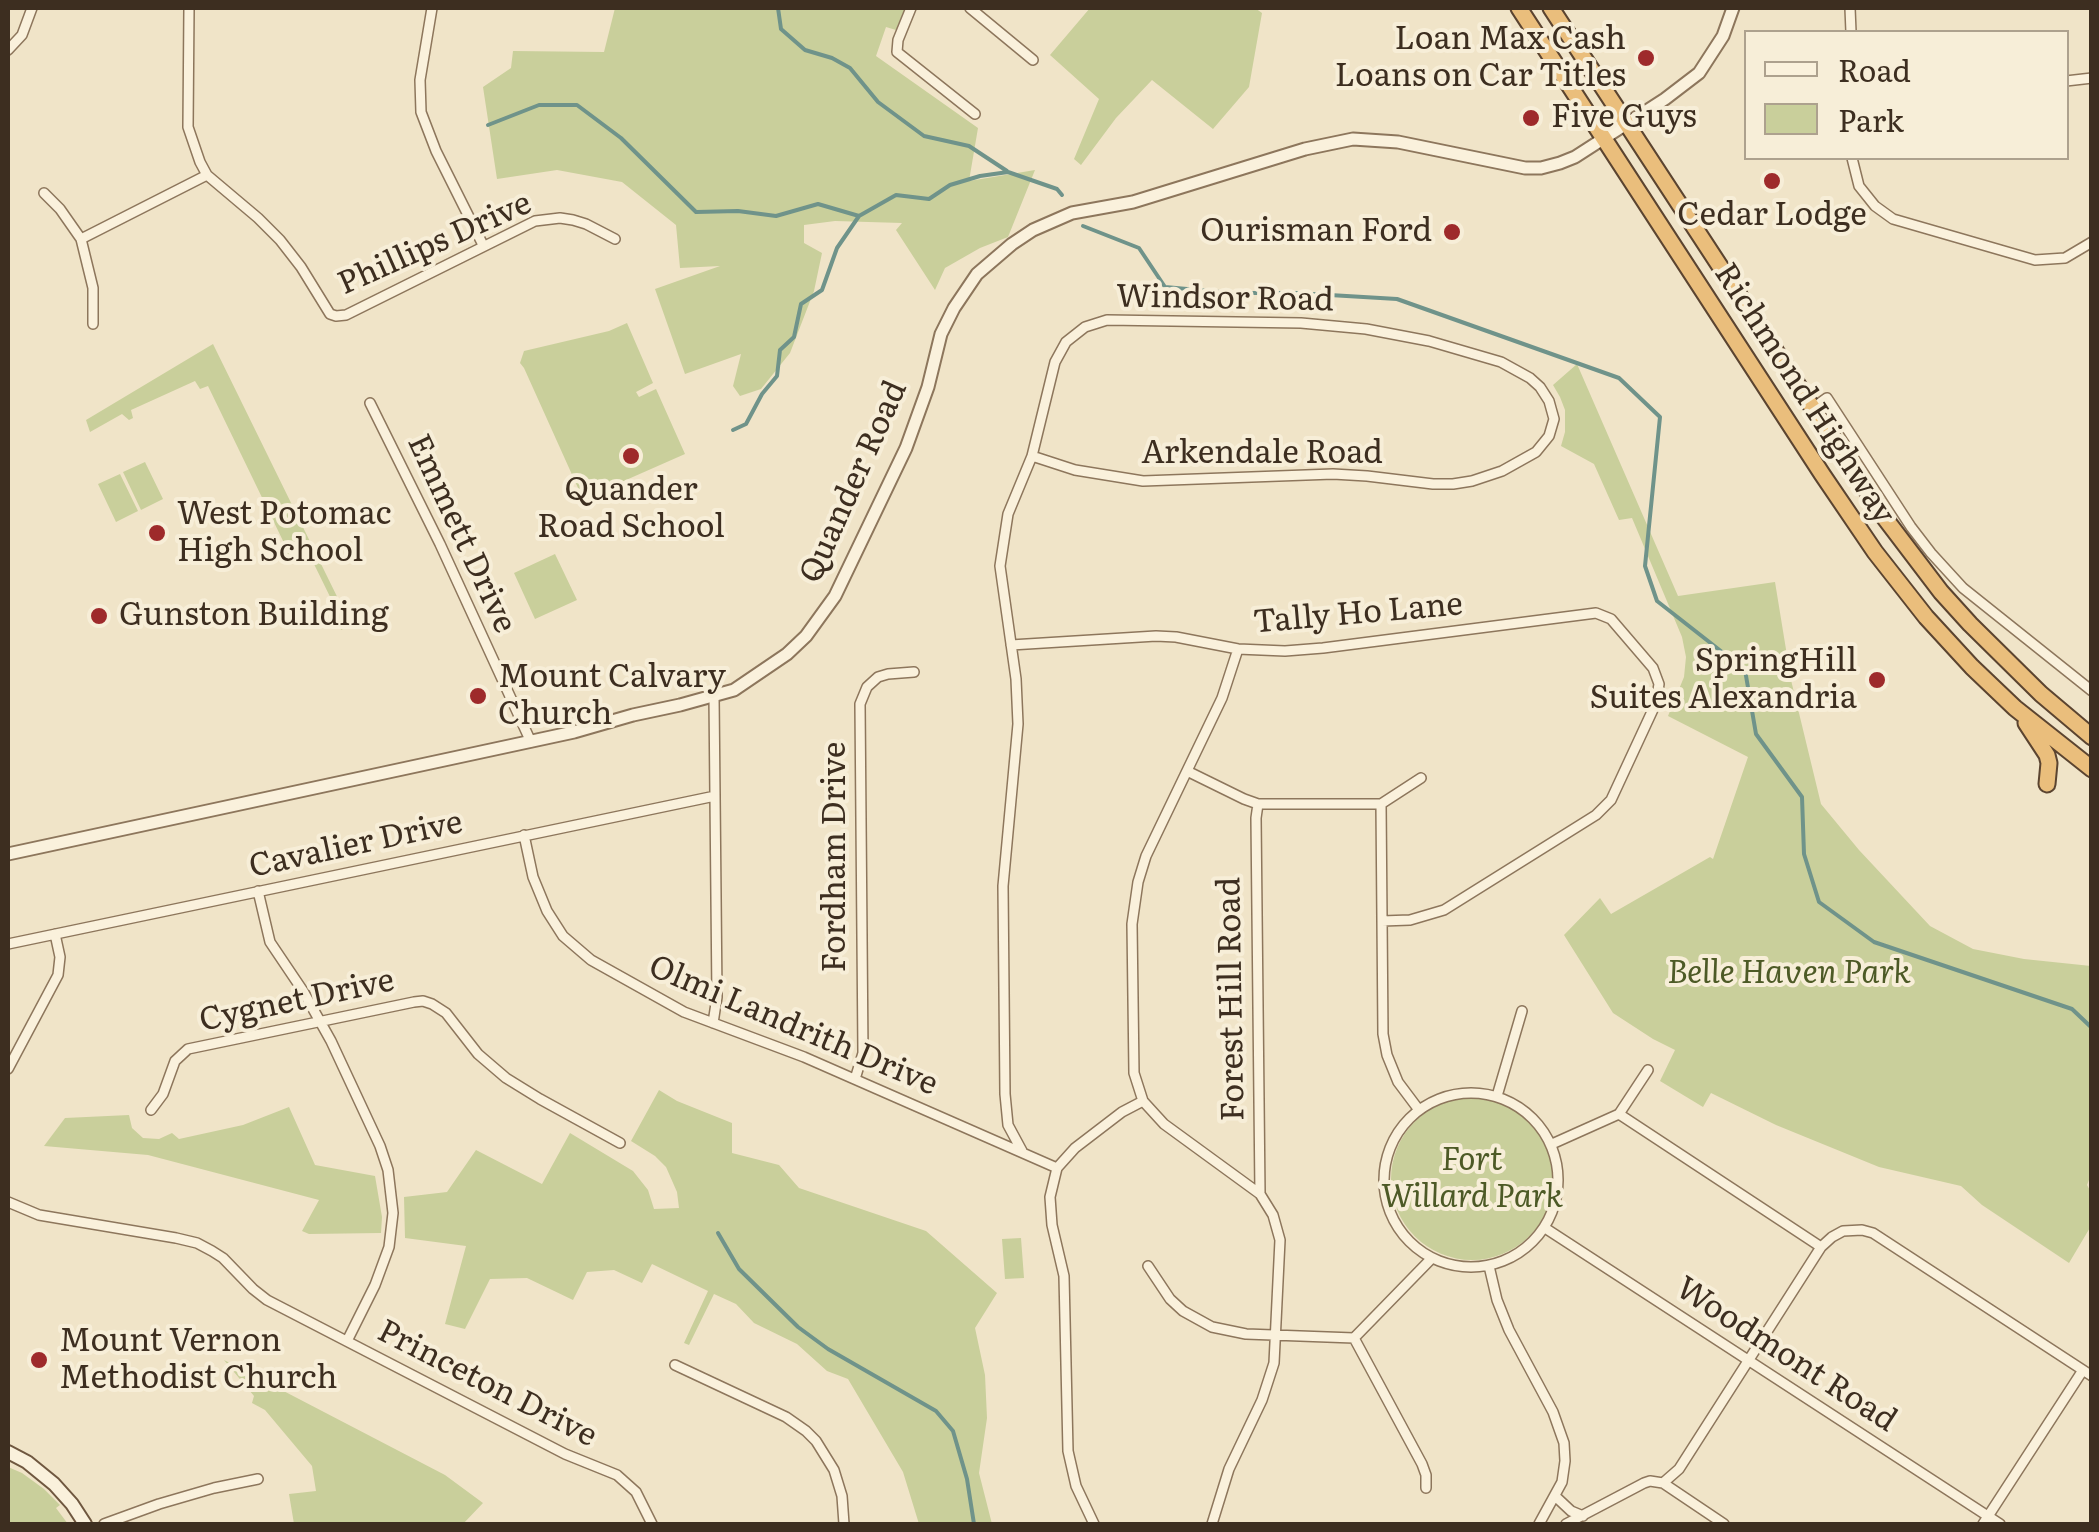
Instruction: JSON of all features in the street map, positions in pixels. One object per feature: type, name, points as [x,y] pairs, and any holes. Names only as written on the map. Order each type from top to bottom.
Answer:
[{"type":"highway","name":"Richmond Highway","points":[[1519,8],[1875,552],[1926,617],[2014,708],[2092,769]]},
{"type":"highway","name":"Richmond Highway","points":[[1551,8],[1884,517],[1941,592],[1999,655],[2092,736]]},
{"type":"highway","points":[[2014,708],[2046,751],[2047,784]]},
{"type":"main road","points":[[8,1452],[54,1484],[85,1524]]},
{"type":"street","points":[[8,50],[22,35],[32,8]]},
{"type":"street","name":"Phillips Drive","points":[[189,8],[191,141],[208,175],[280,240],[330,314],[342,322],[535,221],[560,218],[586,224],[615,238]]},
{"type":"street","points":[[432,8],[420,80],[420,112],[483,245]]},
{"type":"street","points":[[911,8],[897,52],[975,114]]},
{"type":"street","points":[[970,8],[1033,60]]},
{"type":"street","name":"Quander Road","points":[[8,854],[531,742],[714,696],[748,682],[787,654],[829,606],[906,448],[928,387],[934,356],[954,308],[978,274],[1012,244],[1072,213],[1134,202],[1304,149],[1353,138],[1398,142],[1534,169],[1560,164],[1665,99],[1699,73],[1723,36],[1733,8]]},
{"type":"street","points":[[1852,160],[1859,186],[1875,206],[1893,218],[2034,260],[2065,258],[2092,242]]},
{"type":"street","points":[[80,238],[208,175]]},
{"type":"street","points":[[44,193],[60,208],[80,238],[94,288],[93,324]]},
{"type":"street","name":"Windsor Road","points":[[1022,1151],[1008,1125],[1005,1094],[1003,886],[1018,724],[1001,583],[1001,549],[1008,514],[1032,456],[1060,351],[1085,326],[1107,320],[1301,323],[1366,329],[1429,341],[1490,358],[1530,378],[1549,401],[1554,419],[1544,444]]},
{"type":"street","points":[[1813,408],[1827,398],[1911,527],[1963,588],[2092,691]]},
{"type":"street","name":"Emmett Drive","points":[[370,403],[531,742]]},
{"type":"street","name":"Arkendale Road","points":[[1032,456],[1075,470],[1143,481],[1332,474],[1433,484],[1472,481],[1502,472],[1544,444]]},
{"type":"street","name":"Tally Ho Lane","points":[[1011,645],[1156,636],[1238,649],[1285,651],[1596,613],[1611,618],[1657,676],[1658,696],[1612,800],[1444,910],[1410,920],[1382,921]]},
{"type":"street","points":[[1212,1524],[1229,1470],[1268,1386],[1274,1363],[1280,1240],[1273,1214],[1260,1194],[1164,1124],[1143,1102],[1134,1073],[1134,906],[1146,856],[1222,698],[1238,649]]},
{"type":"street","name":"Fordham Drive","points":[[855,1079],[863,1053],[860,704],[867,688],[878,677],[914,672]]},
{"type":"street","points":[[713,1023],[718,997],[714,696]]},
{"type":"street","points":[[1187,771],[1258,804],[1381,804],[1421,778]]},
{"type":"street","name":"Cavalier Drive","points":[[8,944],[715,796]]},
{"type":"street","name":"Forest Hill Road","points":[[1258,804],[1260,1194]]},
{"type":"street","points":[[1381,804],[1382,1022],[1387,1055],[1398,1082],[1419,1110]]},
{"type":"street","name":"Olmi Landrith Drive","points":[[524,835],[533,877],[552,920],[570,944],[591,960],[648,993],[713,1023],[855,1079],[1057,1168]]},
{"type":"street","points":[[258,891],[270,942],[320,1021],[388,1170],[392,1230],[384,1263],[347,1342]]},
{"type":"street","points":[[8,1069],[58,975],[60,957],[55,934]]},
{"type":"street","name":"Cygnet Drive","points":[[151,1110],[163,1094],[175,1061],[188,1049],[414,1002],[432,1004],[446,1013],[478,1054],[506,1078],[620,1143]]},
{"type":"street","points":[[1496,1096],[1522,1011]]},
{"type":"street","points":[[1552,1144],[1620,1114],[1648,1070]]},
{"type":"street","points":[[1476,1092],[1496,1096],[1527,1113],[1552,1144],[1558,1186],[1554,1208],[1539,1237],[1512,1258],[1489,1266],[1455,1266],[1431,1259],[1398,1228],[1388,1208],[1382,1180],[1392,1142],[1419,1110],[1455,1094],[1476,1092]]},
{"type":"street","points":[[1094,1524],[1076,1486],[1068,1451],[1064,1276],[1050,1196],[1057,1168],[1075,1148],[1122,1112],[1143,1102]]},
{"type":"street","points":[[1620,1114],[1822,1247]]},
{"type":"street","name":"Princeton Drive","points":[[8,1202],[40,1215],[197,1244],[224,1258],[267,1300],[565,1454],[617,1475],[636,1492],[652,1524]]},
{"type":"street","name":"Woodmont Road","points":[[1545,1228],[1986,1521],[2000,1524]]},
{"type":"street","points":[[1663,1483],[1679,1469],[1822,1247],[1843,1232],[1862,1230],[1873,1233],[2087,1373],[1986,1521]]},
{"type":"street","points":[[1148,1266],[1170,1299],[1198,1320],[1230,1332],[1354,1338],[1431,1259]]},
{"type":"street","points":[[1489,1266],[1509,1330],[1562,1433],[1562,1482],[1539,1524]]},
{"type":"street","points":[[1354,1338],[1422,1464],[1426,1488]]},
{"type":"street","points":[[675,1365],[806,1430],[834,1470],[842,1496],[844,1524]]},
{"type":"street","points":[[104,1524],[159,1504],[258,1479]]},
{"type":"street","points":[[1566,1524],[1650,1481],[1663,1483],[1724,1524]]},
{"type":"street","points":[[1555,1496],[1571,1512],[1583,1516]]},
{"type":"street","points":[[1699,1524],[1707,1514]]},
{"type":"green space","points":[[615,8],[905,8],[896,30],[886,27],[876,56],[978,128],[969,181],[1035,170],[1008,237],[945,268],[935,290],[896,230],[902,223],[835,221],[804,225],[804,243],[822,253],[814,291],[790,353],[761,389],[740,396],[733,386],[741,354],[685,374],[655,289],[720,266],[680,268],[676,225],[622,182],[557,170],[497,179],[483,87],[511,68],[513,51],[604,52]]},
{"type":"green space","points":[[1090,8],[1255,8],[1262,13],[1249,87],[1213,129],[1152,80],[1116,118],[1081,165],[1074,159],[1099,99],[1050,55]]},
{"type":"green space","points":[[627,323],[653,383],[636,392],[639,397],[656,389],[685,454],[583,499],[520,363],[524,351]]},
{"type":"green space","points":[[213,344],[351,625],[341,630],[338,613],[312,560],[280,552],[285,545],[208,386],[200,389],[195,381],[131,410],[133,418],[129,420],[122,414],[90,432],[86,420]]},
{"type":"green space","name":"Belle Haven Park","points":[[1577,364],[1678,596],[1775,582],[1791,680],[1821,804],[1859,850],[1930,926],[1973,949],[2091,966],[2092,1172],[2087,1185],[2091,1192],[2091,1226],[2069,1263],[1982,1205],[1961,1186],[1879,1167],[1776,1125],[1711,1093],[1703,1107],[1660,1081],[1675,1050],[1613,1013],[1564,935],[1600,898],[1611,914],[1710,857],[1713,859],[1748,757],[1668,716],[1684,677],[1682,637],[1632,518],[1619,520],[1594,464],[1561,446],[1565,410],[1553,385]]},
{"type":"green space","points":[[145,462],[163,499],[141,510],[123,472]]},
{"type":"green space","points":[[120,474],[138,511],[116,522],[98,484]]},
{"type":"green space","points":[[555,554],[577,600],[535,619],[514,573]]},
{"type":"green space","points":[[659,1090],[732,1123],[732,1153],[779,1165],[799,1188],[926,1231],[997,1293],[975,1328],[985,1375],[987,1418],[979,1473],[992,1524],[919,1524],[903,1472],[848,1379],[827,1371],[797,1344],[754,1323],[736,1304],[714,1294],[689,1345],[684,1343],[708,1291],[652,1264],[642,1283],[614,1270],[587,1272],[573,1300],[527,1278],[490,1279],[465,1329],[445,1324],[466,1246],[405,1238],[404,1197],[447,1192],[476,1150],[542,1184],[570,1133],[633,1171],[648,1190],[654,1209],[679,1208],[666,1167],[631,1141]]},
{"type":"green space","name":"Fort Willard Park","points":[[1472,1098],[1503,1104],[1529,1122],[1547,1148],[1553,1179],[1547,1210],[1529,1236],[1503,1254],[1472,1260],[1441,1254],[1415,1236],[1397,1210],[1391,1179],[1397,1148],[1415,1122],[1441,1104]]},
{"type":"green space","points":[[289,1107],[315,1165],[375,1176],[381,1233],[309,1234],[302,1231],[319,1200],[148,1155],[44,1146],[65,1118],[129,1115],[132,1128],[143,1138],[159,1139],[172,1133],[179,1139],[243,1125]]},
{"type":"green space","points":[[1021,1238],[1024,1278],[1005,1279],[1002,1239]]},
{"type":"green space","points":[[224,1360],[445,1475],[483,1503],[463,1524],[294,1524],[289,1494],[316,1491],[312,1466],[265,1410],[252,1403],[254,1396]]},
{"type":"green space","points":[[8,1467],[44,1489],[60,1505],[56,1508],[68,1524],[8,1524]]},
{"type":"waterway","points":[[778,8],[781,29],[805,50],[850,68],[878,102],[924,136],[969,146],[1007,171]]},
{"type":"waterway","points":[[488,125],[539,105],[577,105],[621,138],[696,212],[738,211],[776,216],[818,204],[859,216],[896,195],[929,199],[950,185],[1008,172],[1057,189],[1062,195]]},
{"type":"waterway","points":[[733,430],[746,424],[777,376],[780,350],[794,337],[801,304],[822,290],[837,248],[859,216]]},
{"type":"waterway","points":[[1083,226],[1139,248],[1165,287],[1397,299],[1619,378],[1660,417],[1645,566],[1657,601],[1745,670],[1756,734],[1802,797],[1804,854],[1819,902],[1874,942],[2072,1009],[2092,1028]]},
{"type":"waterway","points":[[718,1233],[739,1269],[798,1327],[828,1349],[936,1411],[953,1431],[967,1479],[974,1524]]},
{"type":"place","name":"Loan Max Cash Loans on Car Titles","points":[[1646,58]]},
{"type":"place","name":"Five Guys","points":[[1531,118]]},
{"type":"place","name":"Cedar Lodge","points":[[1772,181]]},
{"type":"place","name":"Ourisman Ford","points":[[1452,232]]},
{"type":"place","name":"Quander Road School","points":[[631,456]]},
{"type":"place","name":"West Potomac High School","points":[[157,533]]},
{"type":"place","name":"Gunston Building","points":[[99,616]]},
{"type":"place","name":"SpringHill Suites Alexandria","points":[[1877,680]]},
{"type":"place","name":"Mount Calvary Church","points":[[478,696]]},
{"type":"place","name":"Mount Vernon Methodist Church","points":[[39,1360]]}]
